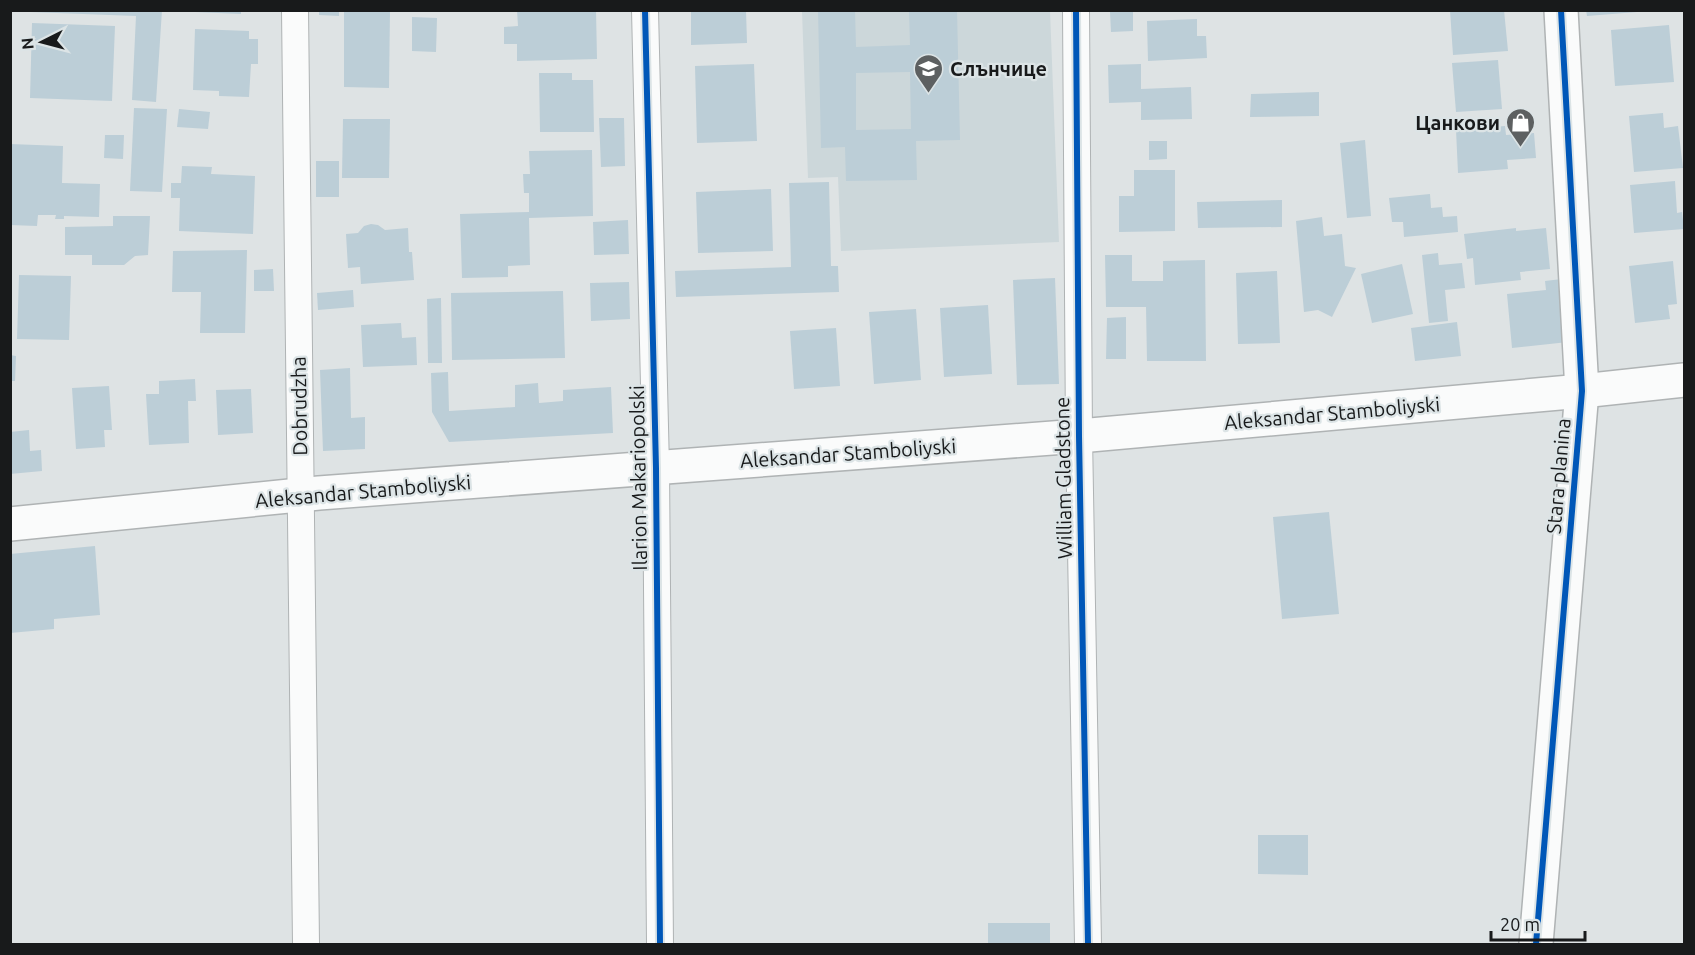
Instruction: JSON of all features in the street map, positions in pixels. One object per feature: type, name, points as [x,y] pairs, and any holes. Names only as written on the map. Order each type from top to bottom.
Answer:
[{"type":"main road","name":"Stara planina","points":[[1536,945],[1582,391],[1561,10]]},
{"type":"main road","name":"Aleksandar Stamboliyski","points":[[10,524],[301,495],[1079,436],[1684,380]]},
{"type":"street","name":"Dobrudzha","points":[[295,10],[306,945]]},
{"type":"street","name":"Ilarion Makariopolski","points":[[645,10],[656,468],[660,945]]},
{"type":"street","name":"William Gladstone","points":[[1076,10],[1079,436],[1088,945]]},
{"type":"shaded area","name":"Слънчице","points":[[802,11],[1050,11],[1059,242],[841,251],[838,177],[808,178]]},
{"type":"building","points":[[30,10],[162,10],[156,102],[132,100],[136,16],[30,12]]},
{"type":"building","points":[[195,10],[241,10],[241,14],[195,12]]},
{"type":"building","points":[[319,10],[339,10],[339,16],[319,15]]},
{"type":"building","points":[[344,10],[390,10],[389,88],[344,87]]},
{"type":"building","points":[[517,10],[596,10],[597,59],[517,61],[517,44],[504,44],[504,27],[518,26]]},
{"type":"building","points":[[746,10],[747,43],[691,45],[691,11]]},
{"type":"building","points":[[818,10],[855,10],[856,47],[910,45],[909,10],[957,10],[960,140],[916,141],[917,180],[846,181],[845,147],[821,148]],"holes":[[[910,72],[911,129],[856,130],[856,73]]]},
{"type":"building","points":[[1450,10],[1504,10],[1508,51],[1453,55]]},
{"type":"building","points":[[1586,10],[1637,10],[1637,12],[1587,16]]},
{"type":"building","points":[[1133,11],[1133,31],[1111,32],[1110,12]]},
{"type":"building","points":[[412,17],[437,18],[436,52],[412,51]]},
{"type":"building","points":[[1197,19],[1197,36],[1206,36],[1207,58],[1148,61],[1147,21]]},
{"type":"building","points":[[32,23],[115,26],[112,101],[30,98]]},
{"type":"building","points":[[1669,25],[1674,82],[1615,86],[1611,30]]},
{"type":"building","points":[[195,29],[249,31],[249,39],[258,39],[258,64],[251,64],[249,97],[219,96],[219,91],[193,90]]},
{"type":"building","points":[[1498,60],[1502,109],[1456,112],[1452,63]]},
{"type":"building","points":[[754,64],[757,141],[697,143],[695,66]]},
{"type":"building","points":[[1141,64],[1141,89],[1191,87],[1192,119],[1141,120],[1141,102],[1109,103],[1108,65]]},
{"type":"building","points":[[539,73],[572,73],[572,80],[593,80],[594,132],[540,132]]},
{"type":"building","points":[[1319,92],[1319,116],[1250,117],[1251,94]]},
{"type":"building","points":[[134,108],[167,109],[162,192],[130,191]]},
{"type":"building","points":[[179,109],[210,112],[208,129],[177,127]]},
{"type":"building","points":[[1663,113],[1664,128],[1678,126],[1683,168],[1634,172],[1629,116]]},
{"type":"building","points":[[599,118],[624,118],[625,166],[601,167]]},
{"type":"building","points":[[343,119],[390,119],[389,178],[342,178]]},
{"type":"building","points":[[1505,126],[1506,135],[1534,133],[1536,158],[1507,160],[1508,169],[1458,173],[1456,130]]},
{"type":"building","points":[[105,135],[124,135],[123,159],[104,158]]},
{"type":"building","points":[[1365,140],[1371,216],[1347,218],[1340,143]]},
{"type":"building","points":[[1149,141],[1167,141],[1167,159],[1149,160]]},
{"type":"building","points":[[10,144],[63,146],[62,183],[100,184],[99,217],[64,216],[64,219],[55,219],[56,215],[38,215],[37,226],[10,225]]},
{"type":"building","points":[[592,150],[593,216],[529,218],[530,265],[508,266],[508,277],[462,278],[460,214],[529,212],[529,193],[524,193],[523,174],[530,174],[529,151]]},
{"type":"building","points":[[316,161],[339,161],[339,197],[316,197]]},
{"type":"building","points":[[182,166],[212,167],[211,174],[255,176],[253,234],[179,231],[180,198],[171,198],[171,183],[181,183]]},
{"type":"building","points":[[1134,170],[1175,170],[1175,231],[1119,232],[1119,196],[1134,196]]},
{"type":"building","points":[[1675,181],[1677,213],[1682,212],[1684,229],[1634,233],[1630,185]]},
{"type":"building","points":[[829,182],[831,266],[838,266],[839,292],[676,297],[675,271],[791,267],[789,183]]},
{"type":"building","points":[[771,189],[773,251],[698,253],[696,192]]},
{"type":"building","points":[[1430,194],[1431,208],[1442,207],[1443,217],[1457,216],[1458,232],[1404,237],[1403,222],[1392,222],[1389,198]]},
{"type":"building","points":[[1282,200],[1282,227],[1198,228],[1197,202]]},
{"type":"building","points":[[113,216],[150,216],[148,255],[135,256],[124,265],[92,265],[92,255],[65,255],[65,227],[113,226]]},
{"type":"building","points":[[1322,217],[1324,236],[1342,234],[1345,266],[1356,268],[1332,317],[1318,310],[1304,312],[1296,221]]},
{"type":"building","points":[[628,220],[629,254],[594,255],[593,222]]},
{"type":"building","points":[[378,225],[385,230],[408,228],[414,280],[361,284],[360,267],[348,268],[346,234],[358,233],[364,226]]},
{"type":"building","points":[[1516,228],[1516,231],[1546,228],[1550,269],[1520,272],[1521,280],[1475,285],[1473,258],[1467,259],[1464,234]]},
{"type":"building","points":[[247,250],[245,333],[200,333],[201,292],[172,292],[173,251]]},
{"type":"building","points":[[1438,253],[1439,265],[1462,263],[1465,288],[1445,290],[1448,321],[1429,323],[1422,255]]},
{"type":"building","points":[[1105,255],[1132,255],[1132,281],[1163,281],[1163,261],[1205,260],[1206,361],[1147,361],[1146,307],[1106,307]]},
{"type":"building","points":[[1673,261],[1677,304],[1668,305],[1670,319],[1635,323],[1629,266]]},
{"type":"building","points":[[1402,264],[1413,314],[1372,323],[1361,274]]},
{"type":"building","points":[[273,269],[274,291],[254,291],[254,270]]},
{"type":"building","points":[[1277,271],[1280,343],[1238,344],[1236,273]]},
{"type":"building","points":[[19,275],[71,276],[69,340],[17,339]]},
{"type":"building","points":[[1055,278],[1059,384],[1017,385],[1013,280]]},
{"type":"building","points":[[1562,279],[1568,342],[1512,348],[1507,294],[1546,290],[1545,281]]},
{"type":"building","points":[[629,282],[630,319],[591,321],[590,283]]},
{"type":"building","points":[[353,290],[354,307],[318,310],[317,293]]},
{"type":"building","points":[[563,291],[565,358],[452,360],[451,293]]},
{"type":"building","points":[[441,298],[442,363],[428,363],[427,299]]},
{"type":"building","points":[[988,305],[992,374],[944,377],[940,308]]},
{"type":"building","points":[[916,309],[921,380],[874,384],[869,312]]},
{"type":"building","points":[[1126,317],[1126,359],[1106,359],[1107,318]]},
{"type":"building","points":[[1457,322],[1461,356],[1415,361],[1411,328]]},
{"type":"building","points":[[401,323],[402,338],[416,337],[417,365],[363,367],[361,325]]},
{"type":"building","points":[[836,328],[840,386],[794,389],[790,331]]},
{"type":"building","points":[[10,355],[16,356],[15,381],[10,381]]},
{"type":"building","points":[[350,368],[351,418],[365,417],[365,449],[323,451],[320,370]]},
{"type":"building","points":[[448,372],[449,411],[515,407],[515,385],[538,383],[539,403],[563,401],[563,390],[611,387],[613,433],[449,442],[432,412],[431,373]]},
{"type":"building","points":[[195,379],[196,401],[188,401],[189,443],[149,445],[146,394],[159,394],[159,381]]},
{"type":"building","points":[[109,386],[112,430],[104,430],[105,447],[76,449],[72,388]]},
{"type":"building","points":[[251,389],[253,433],[218,435],[216,390]]},
{"type":"building","points":[[29,430],[30,451],[41,450],[42,471],[10,474],[10,432]]},
{"type":"building","points":[[1329,512],[1339,614],[1282,619],[1273,517]]},
{"type":"building","points":[[95,546],[100,615],[54,619],[54,629],[10,633],[10,554]]},
{"type":"building","points":[[1258,835],[1308,835],[1308,875],[1258,874]]},
{"type":"building","points":[[988,923],[1050,923],[1050,944],[988,944]]},
{"type":"cycle path","points":[[645,10],[656,468],[660,944]]},
{"type":"cycle path","points":[[1076,10],[1079,436],[1088,944]]},
{"type":"cycle path","points":[[1536,944],[1582,391],[1561,10]]},
{"type":"place","name":"Слънчице","points":[[929,94]]},
{"type":"place","name":"Цанкови","points":[[1521,148]]}]
